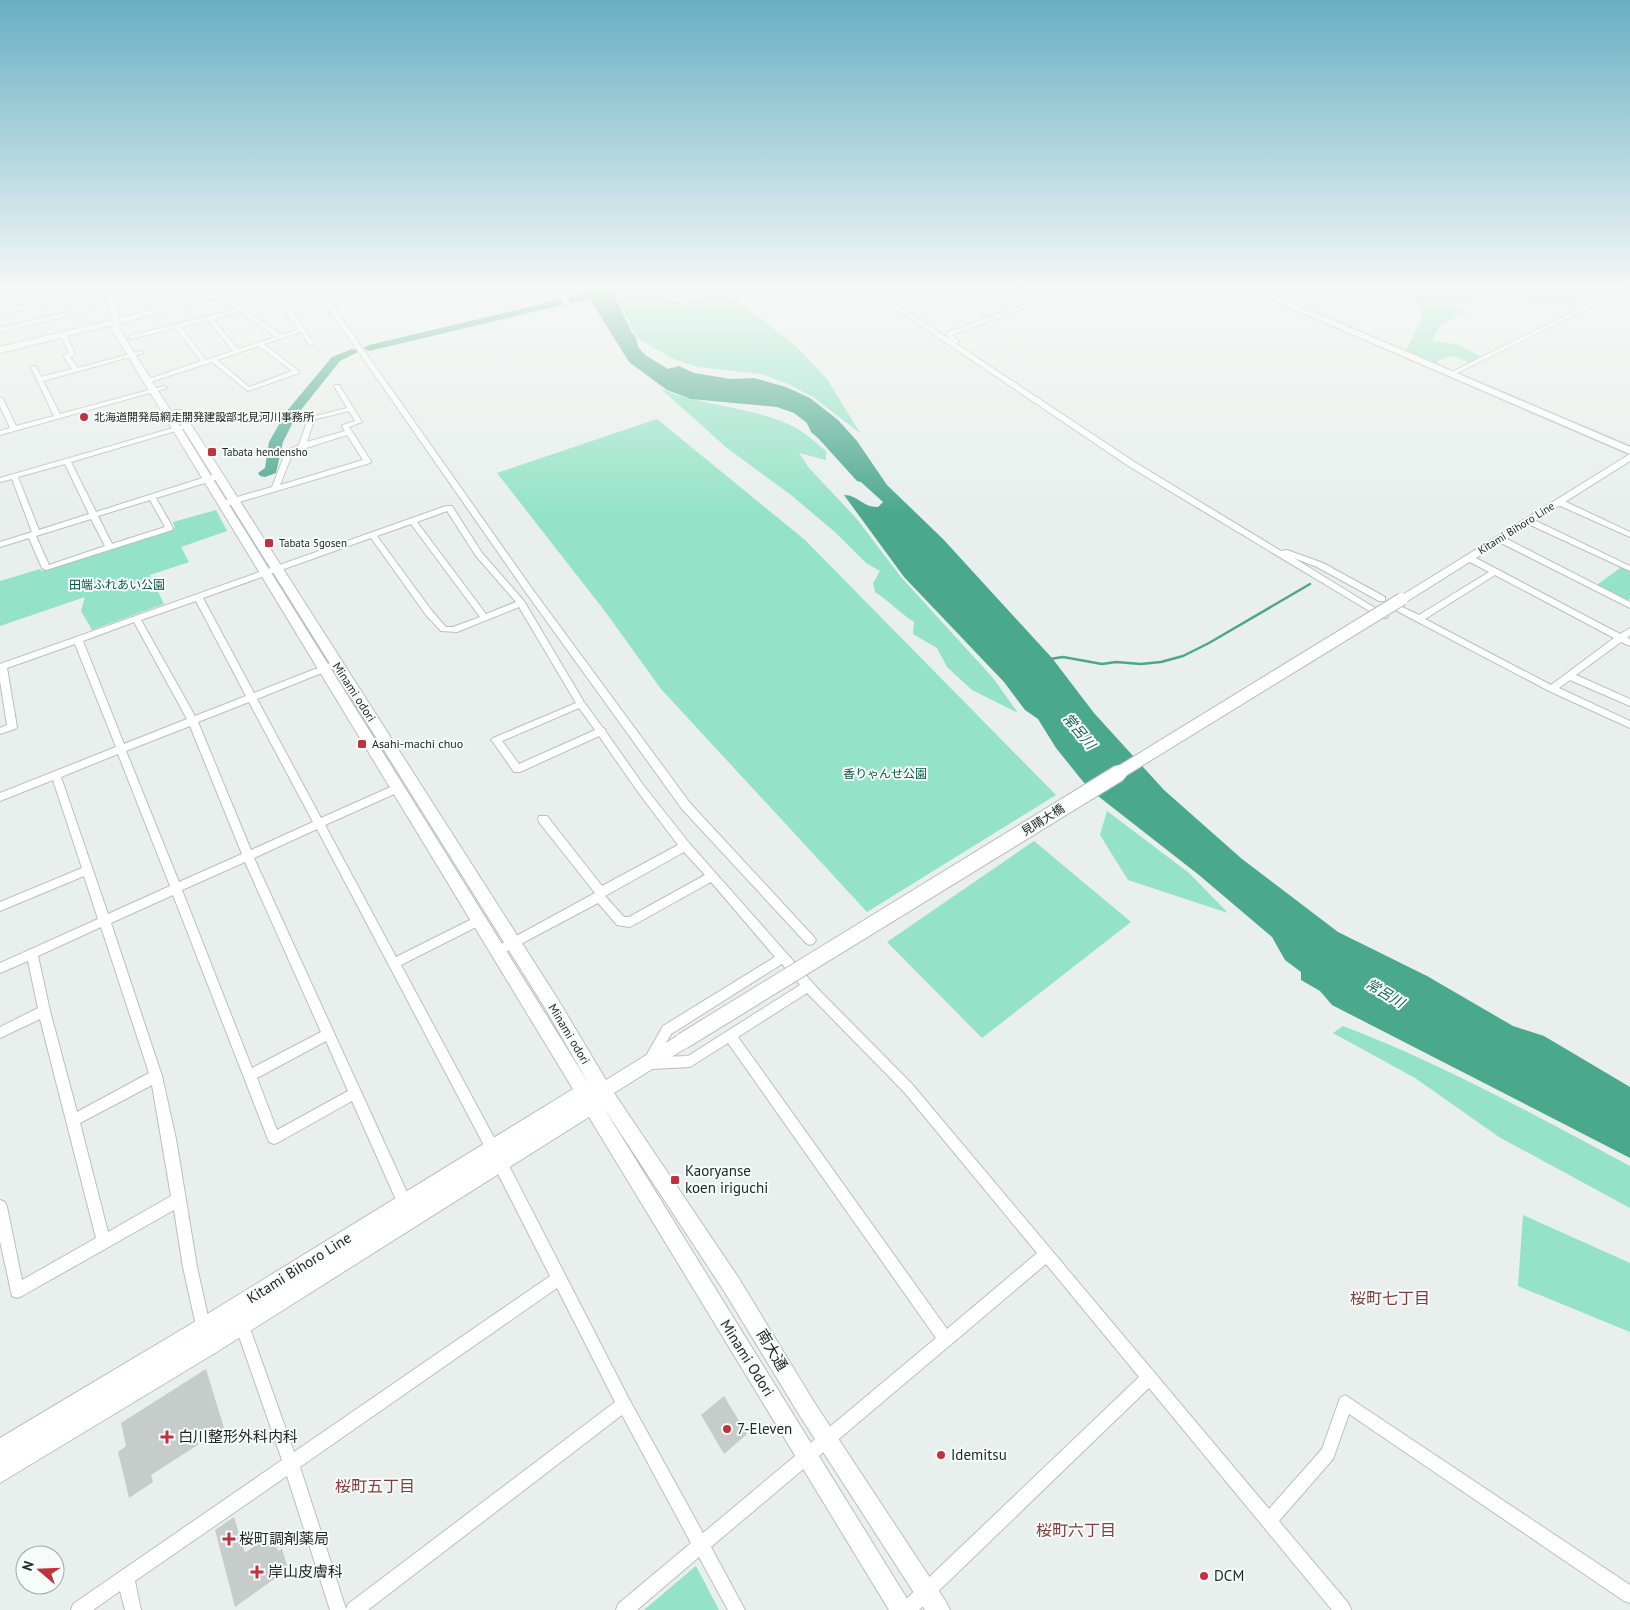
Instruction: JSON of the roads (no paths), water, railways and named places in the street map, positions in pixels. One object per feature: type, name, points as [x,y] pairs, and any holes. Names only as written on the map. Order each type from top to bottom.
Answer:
[{"type":"main road","points":[[1425,363],[1630,451]]},
{"type":"street","points":[[71,363],[76,370]]},
{"type":"street","points":[[39,380],[102,363]]},
{"type":"street","name":"Minami odori","points":[[143,363],[330,667],[551,1003],[593,1096]]},
{"type":"street","points":[[0,433],[58,417],[156,385],[204,363]]},
{"type":"street","points":[[217,363],[248,389],[297,372],[285,363]]},
{"type":"street","points":[[370,363],[530,592],[686,806],[810,940]]},
{"type":"street","points":[[980,363],[1133,466],[1385,616]]},
{"type":"street","points":[[1451,374],[1473,363]]},
{"type":"street","points":[[34,367],[58,417]]},
{"type":"street","points":[[229,502],[367,461],[345,426],[359,422],[337,386]]},
{"type":"street","points":[[0,398],[14,429]]},
{"type":"street","points":[[302,446],[310,422],[314,418],[351,409]]},
{"type":"street","points":[[0,480],[183,428]]},
{"type":"street","points":[[275,488],[290,451],[349,432]]},
{"type":"street","name":"Kitami Bihoro Line","points":[[1401,604],[1469,558],[1630,457]]},
{"type":"street","points":[[68,461],[109,547]]},
{"type":"street","points":[[14,476],[46,568],[169,528],[152,497]]},
{"type":"street","points":[[0,545],[213,478]]},
{"type":"street","points":[[1559,502],[1630,535]]},
{"type":"street","points":[[0,731],[12,727],[1,666],[449,508],[479,554],[521,603],[581,704],[602,731],[641,789],[685,846],[808,986],[908,1088],[1343,1610]]},
{"type":"street","points":[[412,521],[485,618]]},
{"type":"street","points":[[1529,521],[1630,570]]},
{"type":"street","points":[[372,535],[429,613],[444,629],[454,630],[521,603]]},
{"type":"street","points":[[1500,539],[1630,605]]},
{"type":"street","points":[[1268,548],[1320,565],[1382,599]]},
{"type":"street","points":[[1469,558],[1630,643]]},
{"type":"street","points":[[1419,619],[1494,572]]},
{"type":"street","points":[[198,597],[497,1156],[624,1404],[737,1610]]},
{"type":"street","points":[[1401,604],[1419,619],[1552,689],[1630,725]]},
{"type":"street","name":"見晴大橋","points":[[683,1041],[1401,604]]},
{"type":"street","points":[[136,618],[192,720],[248,856],[408,1211]]},
{"type":"street","points":[[1552,689],[1630,631]]},
{"type":"street","points":[[78,640],[274,1138],[356,1093]]},
{"type":"street","points":[[0,797],[330,667]]},
{"type":"street","name":"Minami odori","points":[[330,667],[398,788],[498,951],[593,1096]]},
{"type":"street","points":[[1570,676],[1630,703]]},
{"type":"street","points":[[581,704],[496,740],[517,769],[602,731]]},
{"type":"street","points":[[56,775],[156,1076],[167,1120],[179,1200],[206,1337]]},
{"type":"street","points":[[0,968],[398,788]]},
{"type":"street","points":[[543,819],[621,922],[630,922],[711,877]]},
{"type":"street","points":[[498,951],[685,846]]},
{"type":"street","points":[[0,907],[88,870]]},
{"type":"street","points":[[395,963],[480,920]]},
{"type":"street","points":[[32,954],[44,1011],[104,1241]]},
{"type":"street","points":[[648,1063],[667,1030],[783,958]]},
{"type":"street","points":[[648,1063],[690,1061],[808,986]]},
{"type":"street","points":[[0,1033],[44,1011]]},
{"type":"street","points":[[250,1076],[328,1034]]},
{"type":"street","points":[[730,1036],[946,1340]]},
{"type":"street","name":"Kitami Bihoro Line","points":[[0,1472],[239,1316],[683,1041]]},
{"type":"street","points":[[73,1120],[156,1076]]},
{"type":"street","name":"南大通","points":[[593,1096],[731,1284],[827,1440],[938,1610]]},
{"type":"street","name":"Minami Odori","points":[[593,1096],[902,1610]]},
{"type":"street","points":[[0,1208],[17,1291],[179,1200]]},
{"type":"street","points":[[624,1610],[701,1543],[808,1456],[1046,1254]]},
{"type":"street","points":[[79,1610],[559,1278]]},
{"type":"street","points":[[239,1316],[291,1464],[338,1610]]},
{"type":"street","name":"Kitami Bihoro Line","points":[[0,1450],[206,1337]]},
{"type":"street","points":[[908,1610],[1149,1378]]},
{"type":"street","points":[[1269,1521],[1328,1454],[1345,1403],[1630,1596]]},
{"type":"street","points":[[354,1610],[624,1404]]},
{"type":"street","points":[[126,1579],[134,1610]]},
{"type":"water","name":"常呂川","points":[[631,363],[658,363],[668,369],[679,366],[694,373],[731,379],[754,378],[786,387],[810,398],[838,420],[857,441],[887,485],[943,539],[1052,658],[1094,713],[1164,790],[1242,859],[1338,932],[1427,976],[1513,1026],[1544,1036],[1630,1087],[1630,1158],[1332,1005],[1320,991],[1301,980],[1301,972],[1285,960],[1272,937],[1199,875],[1089,789],[1056,748],[1038,719],[1025,710],[1004,682],[904,577],[844,495],[878,507],[883,502],[861,482],[857,481],[811,432],[807,423],[794,413],[777,407],[691,399],[667,390]]},
{"type":"waterway","points":[[265,473],[271,470],[276,442],[290,415],[333,363]]},
{"type":"waterway","points":[[1050,659],[1063,657],[1102,664],[1116,662],[1141,664],[1161,662],[1183,656],[1209,643],[1310,584]]},
{"type":"place","name":"北海道開発局網走開発建設部北見河川事務所","points":[[84,417]]},
{"type":"place","name":"Tabata hendensho","points":[[212,452]]},
{"type":"place","name":"Tabata 5gosen","points":[[269,543]]},
{"type":"place","name":"Asahi-machi chuo","points":[[362,744]]},
{"type":"place","name":"Kaoryanse koen iriguchi","points":[[675,1180]]},
{"type":"place","name":"7-Eleven","points":[[727,1429]]},
{"type":"place","name":"白川整形外科内科","points":[[167,1437]]},
{"type":"place","name":"Idemitsu","points":[[941,1455]]},
{"type":"place","name":"桜町調剤薬局","points":[[229,1539]]},
{"type":"place","name":"岸山皮膚科","points":[[257,1572]]},
{"type":"place","name":"DCM","points":[[1204,1576]]},
{"type":"district","name":"桜町七丁目","points":[[1390,1298]]},
{"type":"district","name":"桜町五丁目","points":[[375,1486]]},
{"type":"district","name":"桜町六丁目","points":[[1076,1530]]},
{"type":"park label","name":"田端ふれあい公園","points":[[117,585]]},
{"type":"park label","name":"香りゃんせ公園","points":[[885,774]]}]
